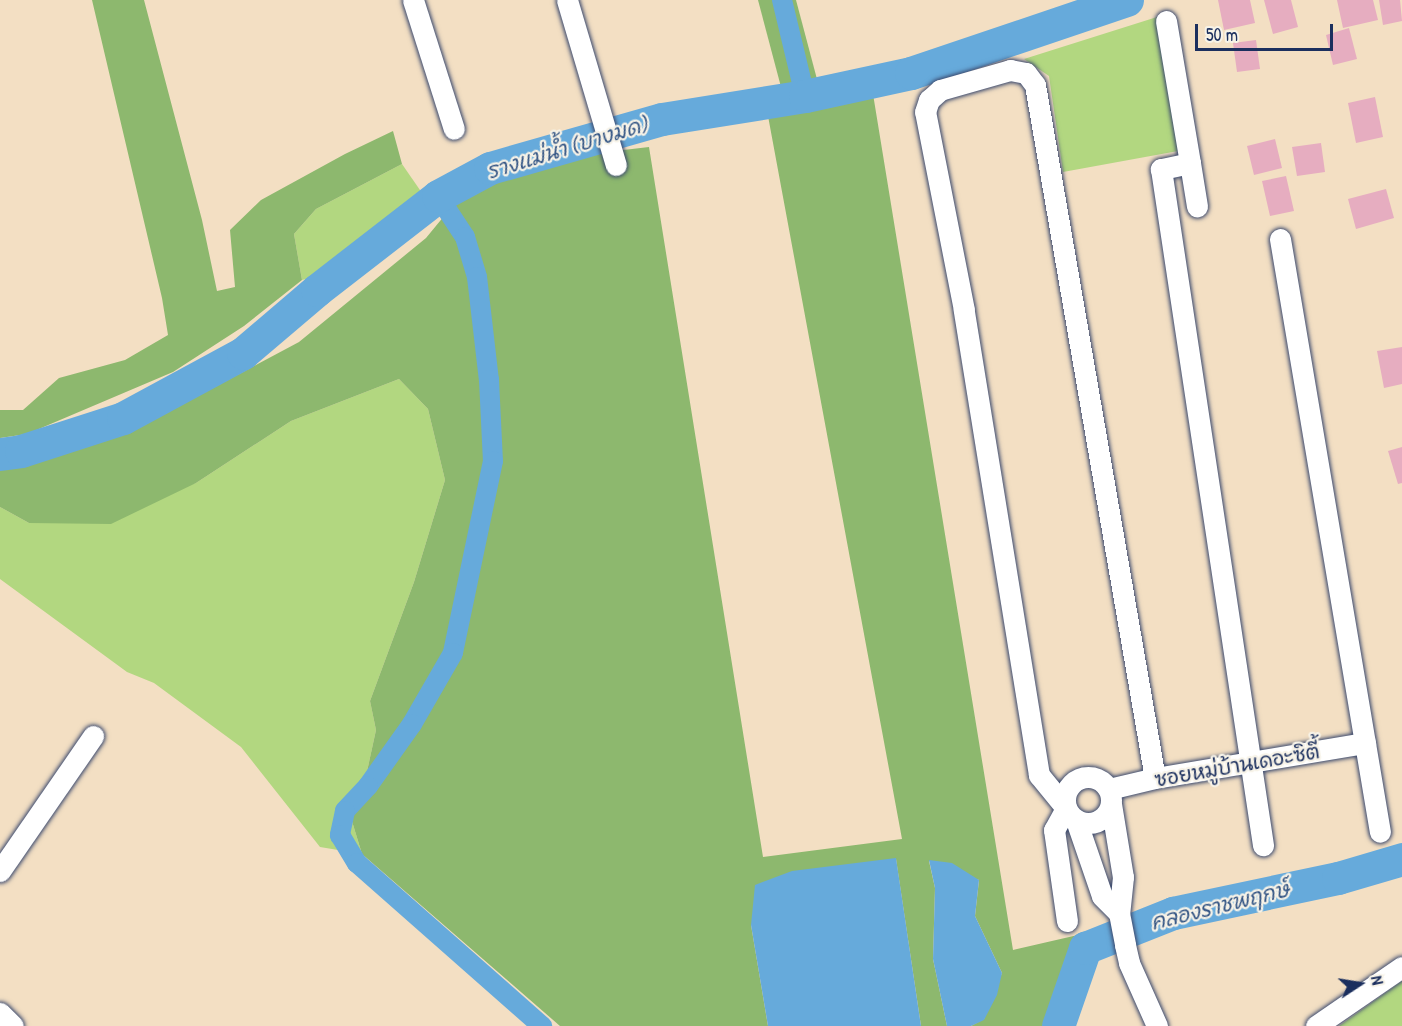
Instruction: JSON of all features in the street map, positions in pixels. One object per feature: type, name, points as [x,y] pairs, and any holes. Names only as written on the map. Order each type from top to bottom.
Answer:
[{"type":"street","points":[[413,0],[454,129]]},
{"type":"street","points":[[567,0],[616,165]]},
{"type":"street","points":[[1166,21],[1197,206]]},
{"type":"street","points":[[1110,796],[1109,811],[1091,824],[1071,814],[1040,775],[964,310],[924,112],[928,100],[940,90],[1010,70],[1026,73],[1035,85],[1155,778]]},
{"type":"street","points":[[1190,163],[1161,169],[1253,762],[1263,845]]},
{"type":"street","points":[[1280,239],[1380,832]]},
{"type":"street","points":[[0,871],[93,736]]},
{"type":"street","name":"ซอยหมู่บ้านเดอะซิตี้","points":[[1110,796],[1155,778],[1365,743]]},
{"type":"street","points":[[1120,918],[1102,896],[1071,814],[1066,793],[1075,780],[1090,776],[1098,778],[1110,796],[1124,878],[1120,918],[1125,945],[1129,963],[1157,1026]]},
{"type":"street","points":[[1067,921],[1054,831],[1071,814]]},
{"type":"street","points":[[1316,1026],[1402,967]]},
{"type":"street","points":[[0,1013],[13,1026]]},
{"type":"green space","points":[[92,0],[144,0],[202,220],[217,291],[235,287],[230,230],[261,200],[345,154],[393,131],[402,164],[316,209],[294,234],[302,280],[244,326],[173,372],[27,434],[0,438],[0,410],[23,410],[59,378],[125,360],[168,335],[162,298]]},
{"type":"green space","points":[[758,0],[796,0],[818,83],[781,87]]},
{"type":"green space","points":[[1157,17],[1178,151],[1063,172],[1049,76],[1024,59]]},
{"type":"green space","points":[[873,94],[1013,950],[1104,929],[1096,958],[1056,1026],[971,1026],[984,1019],[1002,973],[975,916],[979,880],[929,861],[935,888],[933,959],[947,1026],[921,1026],[896,859],[751,925],[768,1026],[560,1026],[362,854],[351,818],[366,776],[376,730],[370,701],[414,582],[445,480],[428,409],[399,379],[291,421],[196,483],[111,524],[29,523],[0,507],[0,465],[130,432],[299,342],[426,238],[454,204],[511,175],[598,153],[649,147],[763,857],[902,839],[768,116]]},
{"type":"green space","points":[[402,164],[422,193],[324,274],[302,280],[294,234],[316,209]]},
{"type":"green space","points":[[399,379],[428,409],[445,480],[414,582],[370,701],[376,730],[366,776],[351,818],[362,854],[320,847],[241,747],[154,683],[127,672],[0,579],[0,507],[29,523],[196,483],[291,421]]},
{"type":"green space","points":[[1402,981],[1402,1026],[1339,1026]]},
{"type":"water","points":[[896,858],[921,1026],[768,1026],[751,925],[755,885],[792,871]]},
{"type":"water","points":[[929,860],[952,863],[979,880],[975,916],[1002,973],[997,995],[984,1020],[971,1026],[947,1026],[933,959],[935,888]]},
{"type":"building","points":[[1218,0],[1250,0],[1255,23],[1224,30]]},
{"type":"building","points":[[1264,0],[1291,0],[1298,27],[1273,34]]},
{"type":"building","points":[[1337,0],[1373,0],[1378,20],[1343,28]]},
{"type":"building","points":[[1379,0],[1400,0],[1402,21],[1383,25]]},
{"type":"building","points":[[1349,28],[1357,59],[1333,65],[1326,35]]},
{"type":"building","points":[[1256,40],[1260,69],[1237,72],[1233,43]]},
{"type":"building","points":[[1375,97],[1383,137],[1356,143],[1348,103]]},
{"type":"building","points":[[1275,139],[1282,168],[1254,175],[1247,146]]},
{"type":"building","points":[[1321,143],[1325,172],[1297,176],[1292,147]]},
{"type":"building","points":[[1286,176],[1294,211],[1270,216],[1262,181]]},
{"type":"building","points":[[1386,189],[1394,218],[1356,229],[1348,199]]},
{"type":"building","points":[[1402,347],[1402,384],[1384,388],[1377,351]]},
{"type":"building","points":[[1402,447],[1402,483],[1398,484],[1388,451]]},
{"type":"waterway","points":[[782,0],[805,96]]},
{"type":"waterway","name":"รางแม่น้ำ (บางมด)","points":[[0,454],[21,451],[123,418],[243,353],[317,290],[438,196],[490,168],[662,119],[805,96],[911,73],[1127,0]]},
{"type":"waterway","points":[[438,196],[465,237],[477,277],[489,380],[493,461],[453,653],[412,724],[368,786],[345,811],[340,835],[357,863],[542,1026]]},
{"type":"waterway","name":"คลองราชพฤกษ์","points":[[1058,1026],[1085,948],[1173,913],[1338,878],[1402,859]]}]
